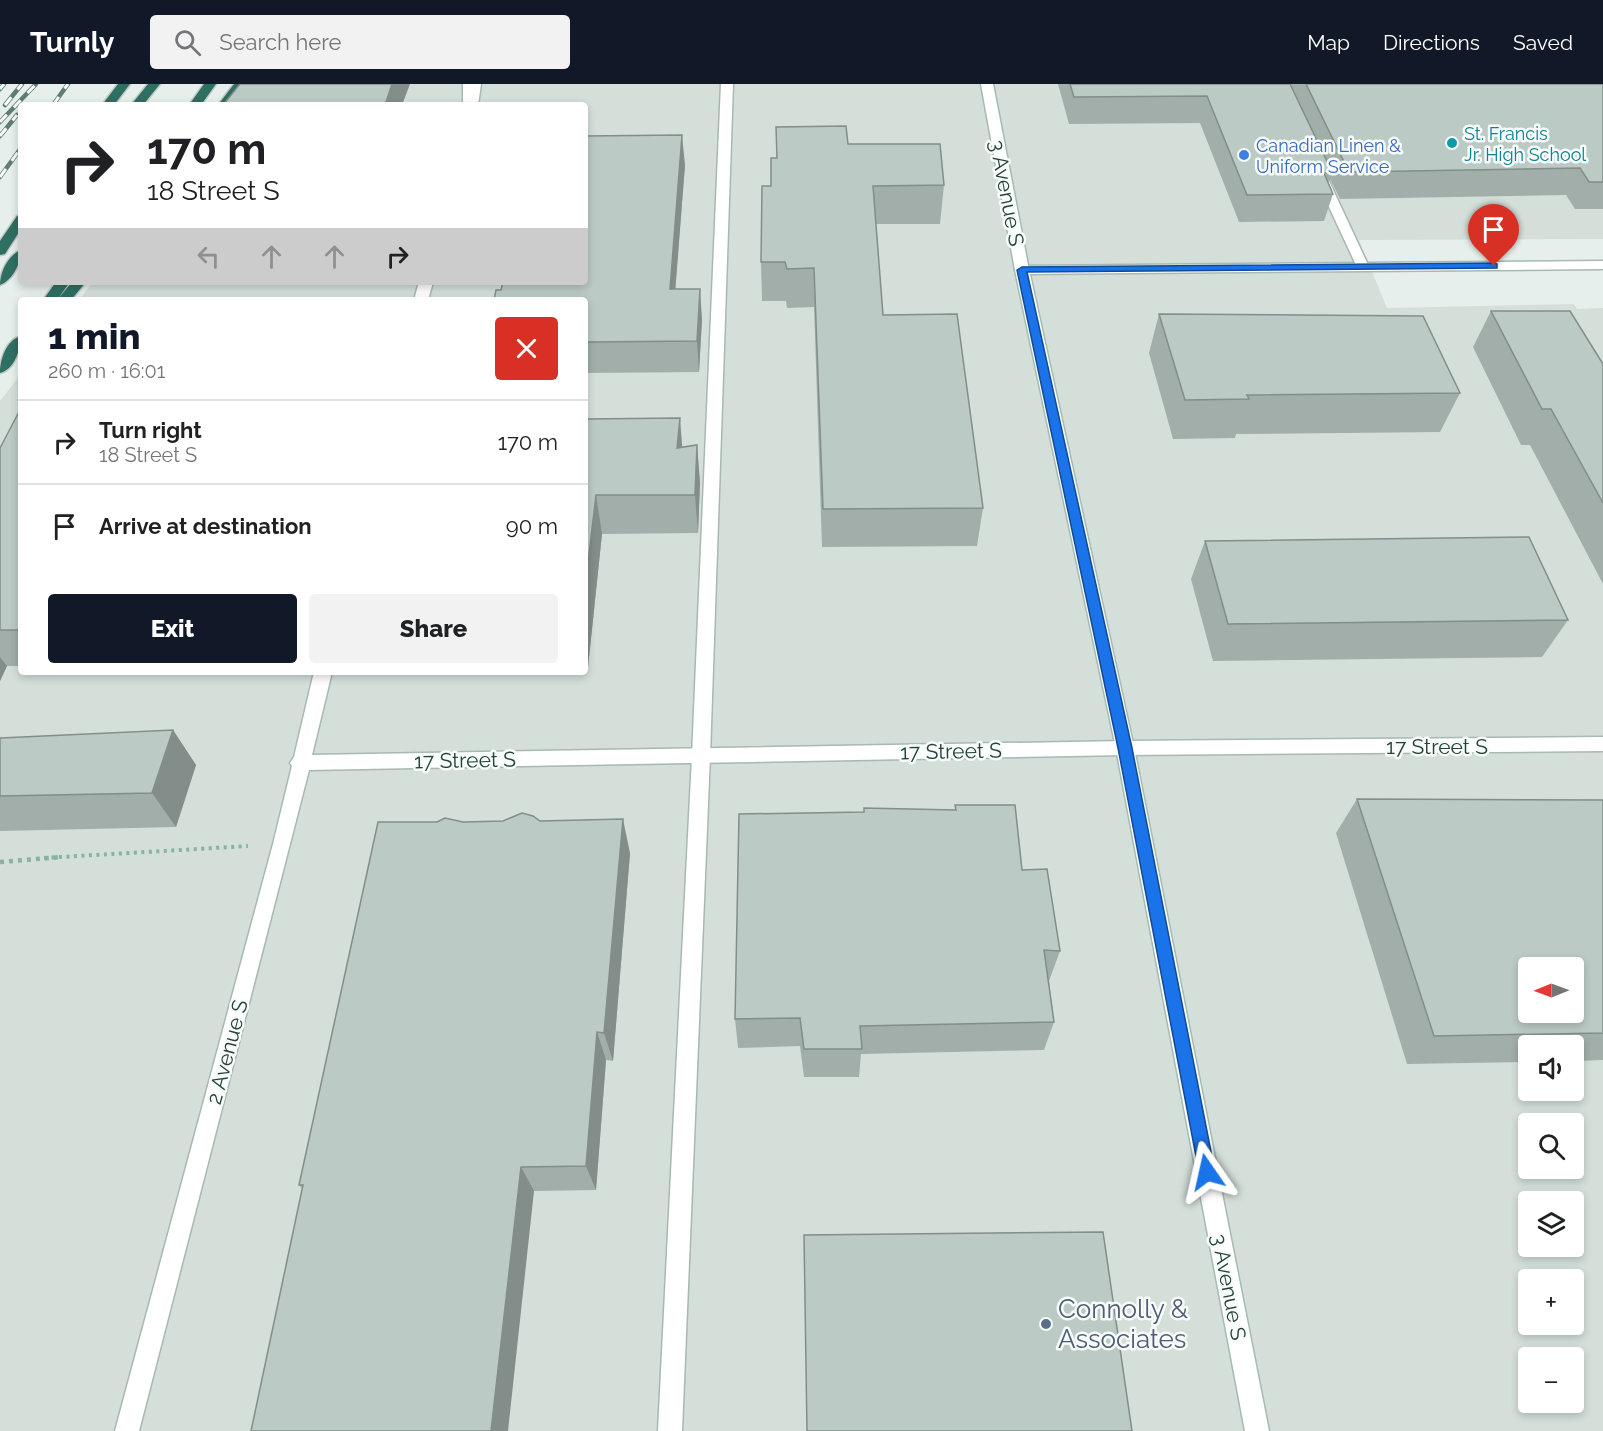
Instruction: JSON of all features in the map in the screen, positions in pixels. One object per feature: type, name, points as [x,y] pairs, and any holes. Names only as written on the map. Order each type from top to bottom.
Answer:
[{"type":"highway","points":[[110,102],[124,84]]},
{"type":"highway","points":[[139,102],[154,84]]},
{"type":"highway","points":[[197,102],[210,84]]},
{"type":"highway","points":[[226,102],[240,84]]},
{"type":"highway","points":[[0,250],[18,223]]},
{"type":"highway","points":[[0,281],[18,258]]},
{"type":"highway","points":[[66,297],[76,285]]},
{"type":"highway","points":[[0,369],[18,344]]},
{"type":"highway","points":[[0,377],[18,356]]},
{"type":"street","points":[[469,84],[470,102]]},
{"type":"street","points":[[471,102],[475,84]]},
{"type":"street","points":[[670,1431],[702,756],[727,84]]},
{"type":"street","name":"3 Avenue S","points":[[987,84],[1022,270],[1125,748],[1257,1431]]},
{"type":"street","points":[[1317,170],[1363,267]]},
{"type":"street","points":[[1022,270],[1603,265]]},
{"type":"street","name":"2 Avenue S","points":[[127,1431],[282,844],[322,675]]},
{"type":"street","name":"17 Street S","points":[[300,763],[1125,748],[1603,744]]},
{"type":"path","points":[[0,862],[123,852],[282,844]]},
{"type":"shaded area","points":[[248,84],[1603,84],[1603,239],[1359,240],[1387,308],[1574,304],[1577,309],[1603,308],[1603,1431],[0,1431],[0,401],[18,378],[18,675],[588,675],[588,297],[81,297],[91,285],[588,285],[588,102],[234,102]]},
{"type":"building","points":[[240,84],[392,84],[386,102],[225,102]]},
{"type":"building","points":[[1070,84],[1290,84],[1332,172],[1324,173],[1333,194],[1247,195],[1207,96],[1074,97]]},
{"type":"building","name":"St. Francis Jr. High School","points":[[1306,84],[1603,84],[1603,182],[1589,182],[1580,168],[1349,172]]},
{"type":"building","points":[[846,126],[848,144],[940,144],[944,185],[873,186],[883,315],[957,314],[983,508],[823,509],[814,268],[787,269],[785,262],[761,262],[762,186],[771,186],[771,158],[777,158],[776,127]]},
{"type":"building","points":[[682,135],[670,289],[700,289],[697,341],[588,342],[588,297],[495,297],[496,290],[501,290],[502,285],[588,285],[588,136]]},
{"type":"building","points":[[1491,311],[1570,311],[1603,364],[1603,503],[1551,409],[1542,409]]},
{"type":"building","points":[[1159,314],[1423,316],[1460,393],[1247,395],[1249,399],[1185,400]]},
{"type":"building","points":[[18,414],[18,630],[0,630],[0,448]]},
{"type":"building","points":[[680,418],[677,448],[697,445],[695,495],[596,495],[588,563],[588,419]]},
{"type":"building","points":[[1529,537],[1568,620],[1228,624],[1205,541]]},
{"type":"building","points":[[173,730],[152,793],[0,796],[0,738]]},
{"type":"building","points":[[1357,799],[1603,800],[1603,1033],[1434,1036]]},
{"type":"building","points":[[955,805],[1015,805],[1022,870],[1047,869],[1060,951],[1044,950],[1054,1022],[860,1026],[862,1049],[804,1049],[800,1018],[735,1019],[739,814],[864,812],[864,808],[956,810]]},
{"type":"building","points":[[522,813],[540,821],[623,819],[604,1033],[597,1032],[586,1166],[521,1167],[491,1431],[251,1431],[303,1185],[299,1185],[378,822],[437,822],[445,818],[463,822],[503,821]]},
{"type":"building","points":[[1103,1232],[1132,1431],[807,1431],[804,1235]]},
{"type":"railway","points":[[0,89],[4,84]]},
{"type":"railway","points":[[5,105],[22,84]]},
{"type":"railway","points":[[19,102],[36,84]]},
{"type":"railway","points":[[55,102],[68,84]]},
{"type":"railway","points":[[0,122],[18,103]]},
{"type":"railway","points":[[0,136],[17,115]]},
{"type":"railway","points":[[0,177],[18,152]]},
{"type":"place","name":"St. Francis Jr. High School","points":[[1452,143]]},
{"type":"place","name":"Canadian Linen & Uniform Service","points":[[1244,155]]},
{"type":"place","name":"Connolly & Associates","points":[[1046,1324]]},
{"type":"route","points":[[1207,1172],[1125,748],[1022,270],[1494,266]]}]
